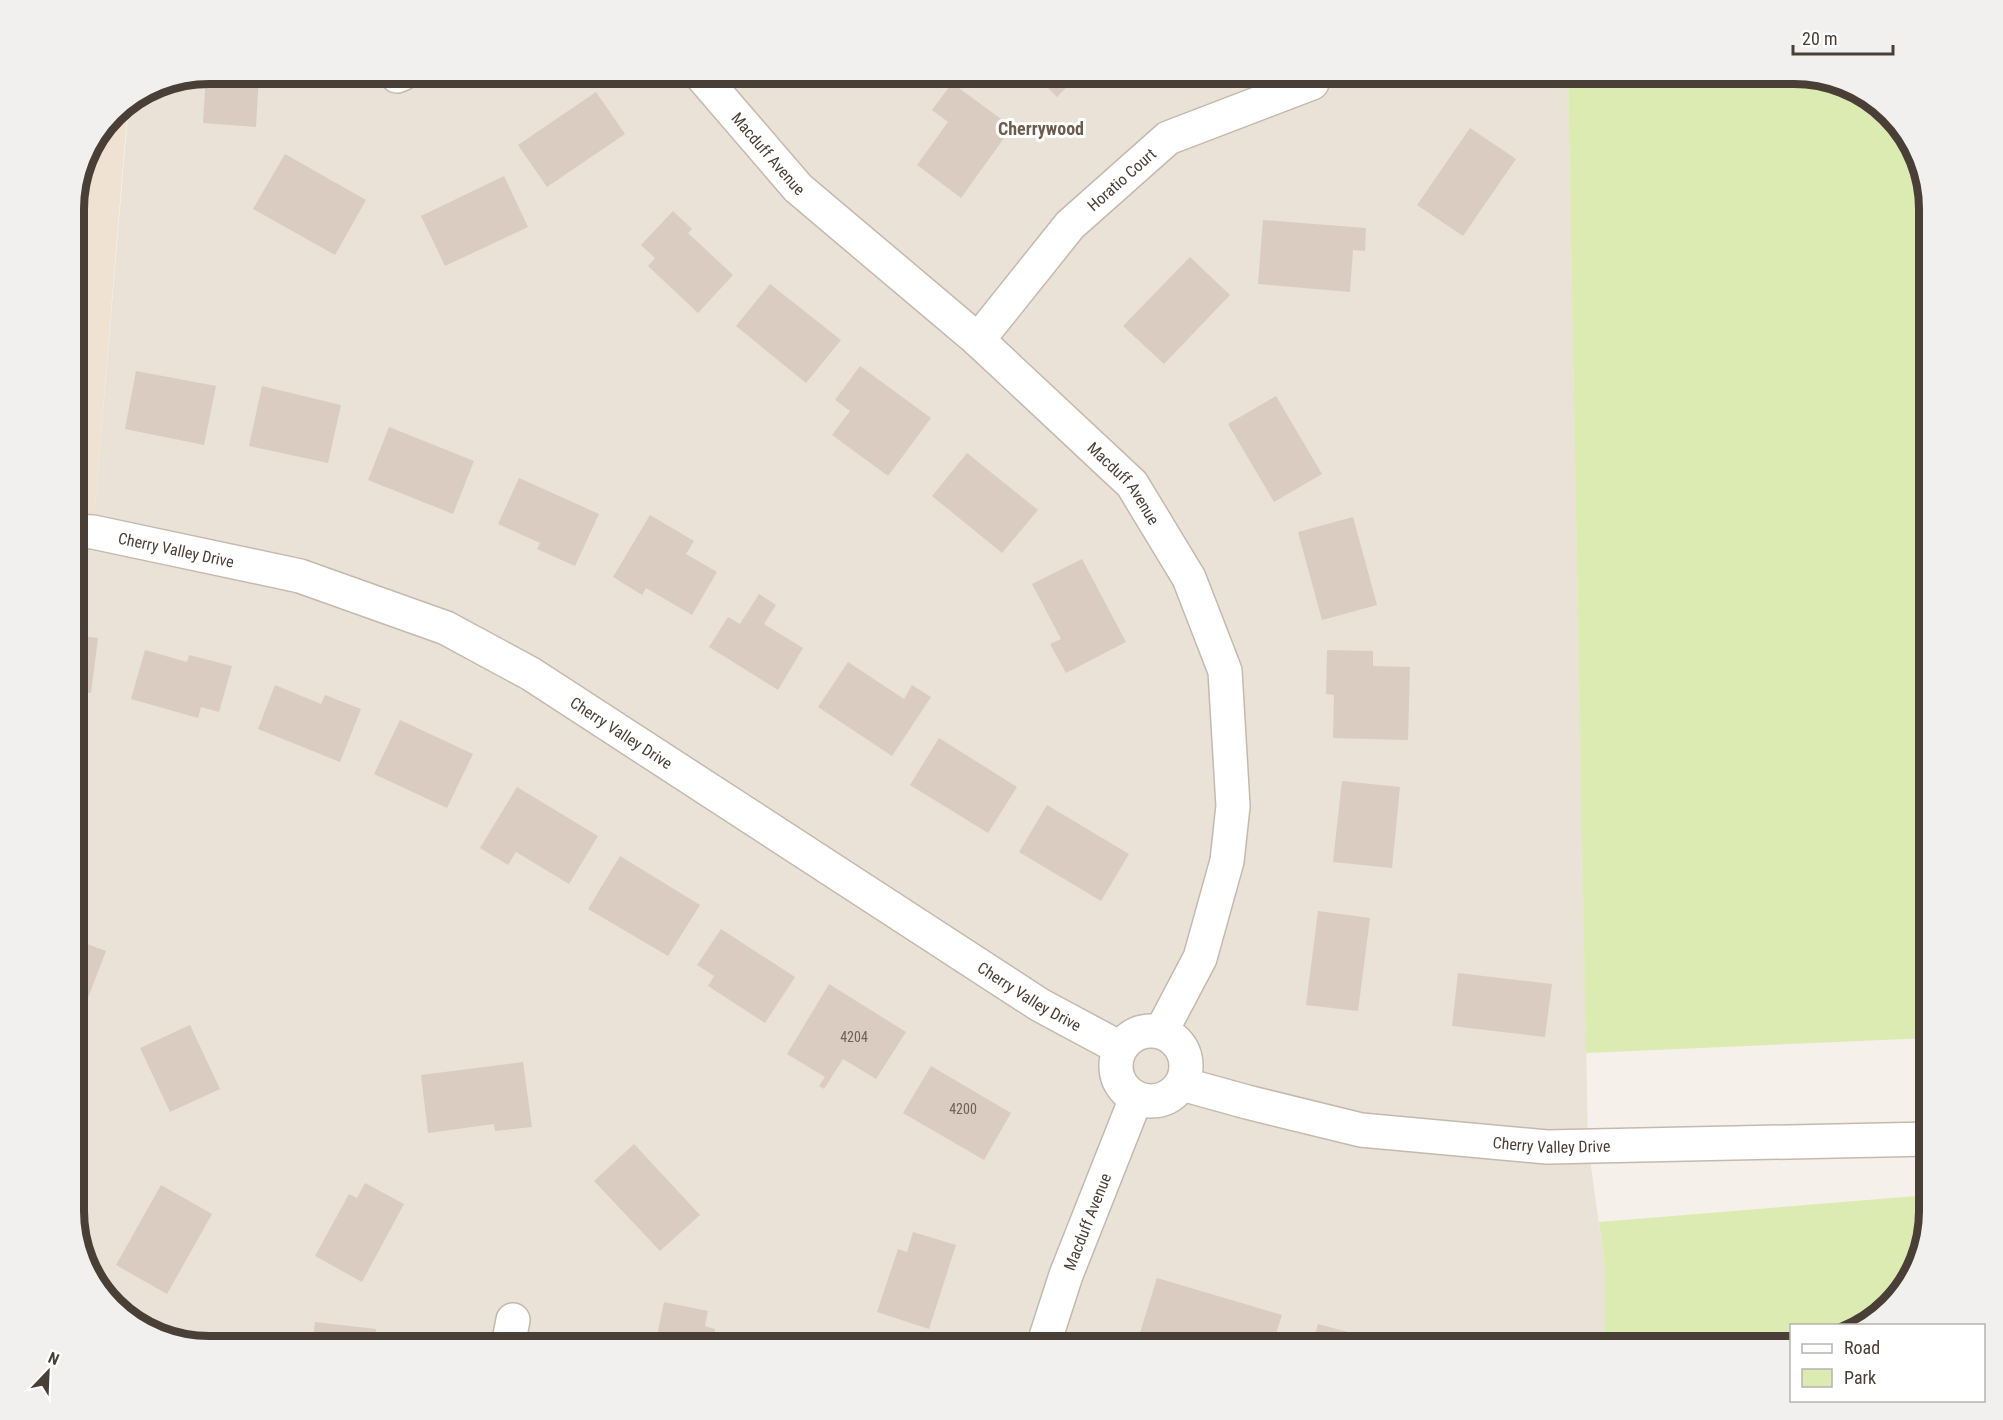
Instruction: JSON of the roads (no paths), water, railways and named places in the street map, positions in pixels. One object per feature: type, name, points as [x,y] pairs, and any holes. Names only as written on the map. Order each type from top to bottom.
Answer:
[{"type":"street","name":"Macduff Avenue","points":[[709,84],[798,188],[978,340],[1132,484],[1189,578],[1225,671],[1233,806],[1227,861],[1200,958],[1161,1032]]},
{"type":"street","name":"Horatio Court","points":[[978,340],[1070,225],[1168,138],[1309,84]]},
{"type":"street","name":"Cherry Valley Drive","points":[[84,532],[300,576],[446,628],[531,674],[1040,1005],[1120,1048]]},
{"type":"street","points":[[1146,1031],[1161,1032],[1176,1040],[1185,1054],[1187,1069],[1182,1083],[1170,1096],[1153,1101],[1136,1098],[1121,1085],[1115,1066],[1120,1048],[1131,1036],[1146,1031]]},
{"type":"street","name":"Cherry Valley Drive","points":[[1182,1083],[1247,1102],[1361,1130],[1547,1147],[1919,1139]]},
{"type":"street","name":"Macduff Avenue","points":[[1047,1336],[1066,1275],[1136,1098]]},
{"type":"district","name":"Cherrywood","points":[[1041,128]]}]
